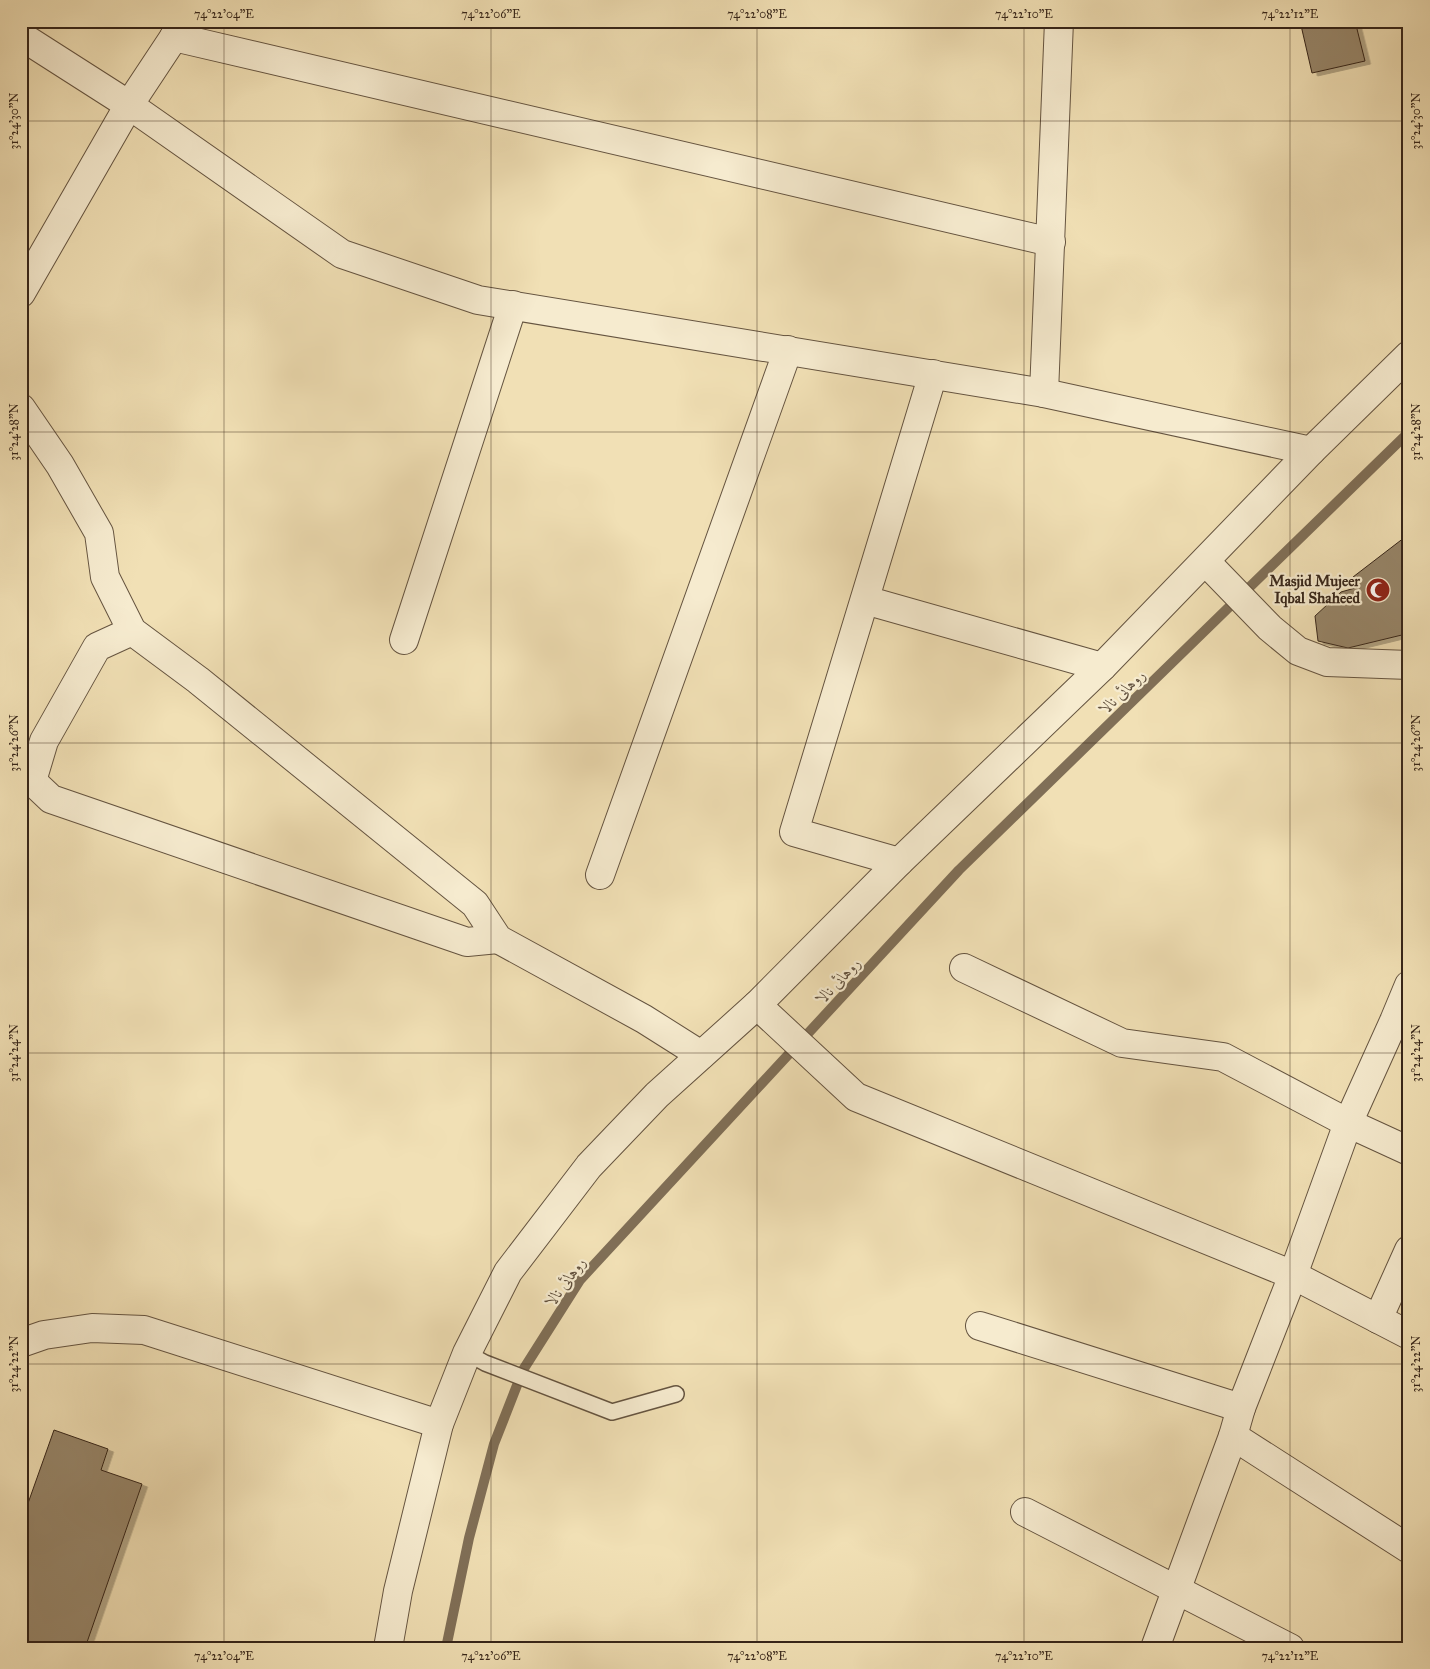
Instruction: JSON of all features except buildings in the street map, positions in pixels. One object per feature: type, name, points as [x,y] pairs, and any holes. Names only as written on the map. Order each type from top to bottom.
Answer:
[{"type":"street","points":[[1044,393],[1059,21]]},
{"type":"street","points":[[21,293],[128,105],[180,29],[1050,242]]},
{"type":"street","points":[[21,36],[128,105],[342,254],[478,300],[1044,393],[1310,451]]},
{"type":"street","points":[[404,640],[513,306]]},
{"type":"street","points":[[600,875],[788,350]]},
{"type":"street","points":[[388,1648],[398,1591],[439,1424],[476,1358],[508,1272],[589,1166],[657,1095],[701,1055],[766,1014],[899,862],[1102,667],[1213,569],[1310,451],[1405,370]]},
{"type":"street","points":[[899,862],[794,832],[934,374]]},
{"type":"street","points":[[21,408],[60,465],[99,533],[105,577],[132,631],[198,680],[475,904],[498,939],[644,1019],[701,1055]]},
{"type":"street","points":[[1213,569],[1270,628],[1298,650],[1327,662],[1409,665]]},
{"type":"street","points":[[865,600],[1102,667]]},
{"type":"street","points":[[132,631],[97,647],[44,741],[26,782],[51,799],[467,942],[498,939]]},
{"type":"street","points":[[964,968],[1122,1043],[1223,1057],[1348,1123],[1409,1151]]},
{"type":"street","points":[[1154,1648],[1348,1123],[1409,985]]},
{"type":"street","points":[[766,1014],[856,1097],[1293,1275],[1409,1335]]},
{"type":"street","points":[[1378,1319],[1409,1250]]},
{"type":"street","points":[[980,1326],[1242,1408]]},
{"type":"street","points":[[21,1343],[44,1335],[92,1328],[144,1330],[439,1424]]},
{"type":"street","points":[[1233,1436],[1409,1549]]},
{"type":"street","points":[[1025,1512],[1290,1648]]},
{"type":"lane","points":[[476,1358],[612,1412],[676,1394]]},
{"type":"waterway","name":"روہائی نالا","points":[[446,1648],[469,1538],[494,1444],[523,1370],[580,1280],[959,870],[1409,432]]},
{"type":"place","name":"Masjid Mujeer Iqbal Shaheed","points":[[1378,590]]}]
